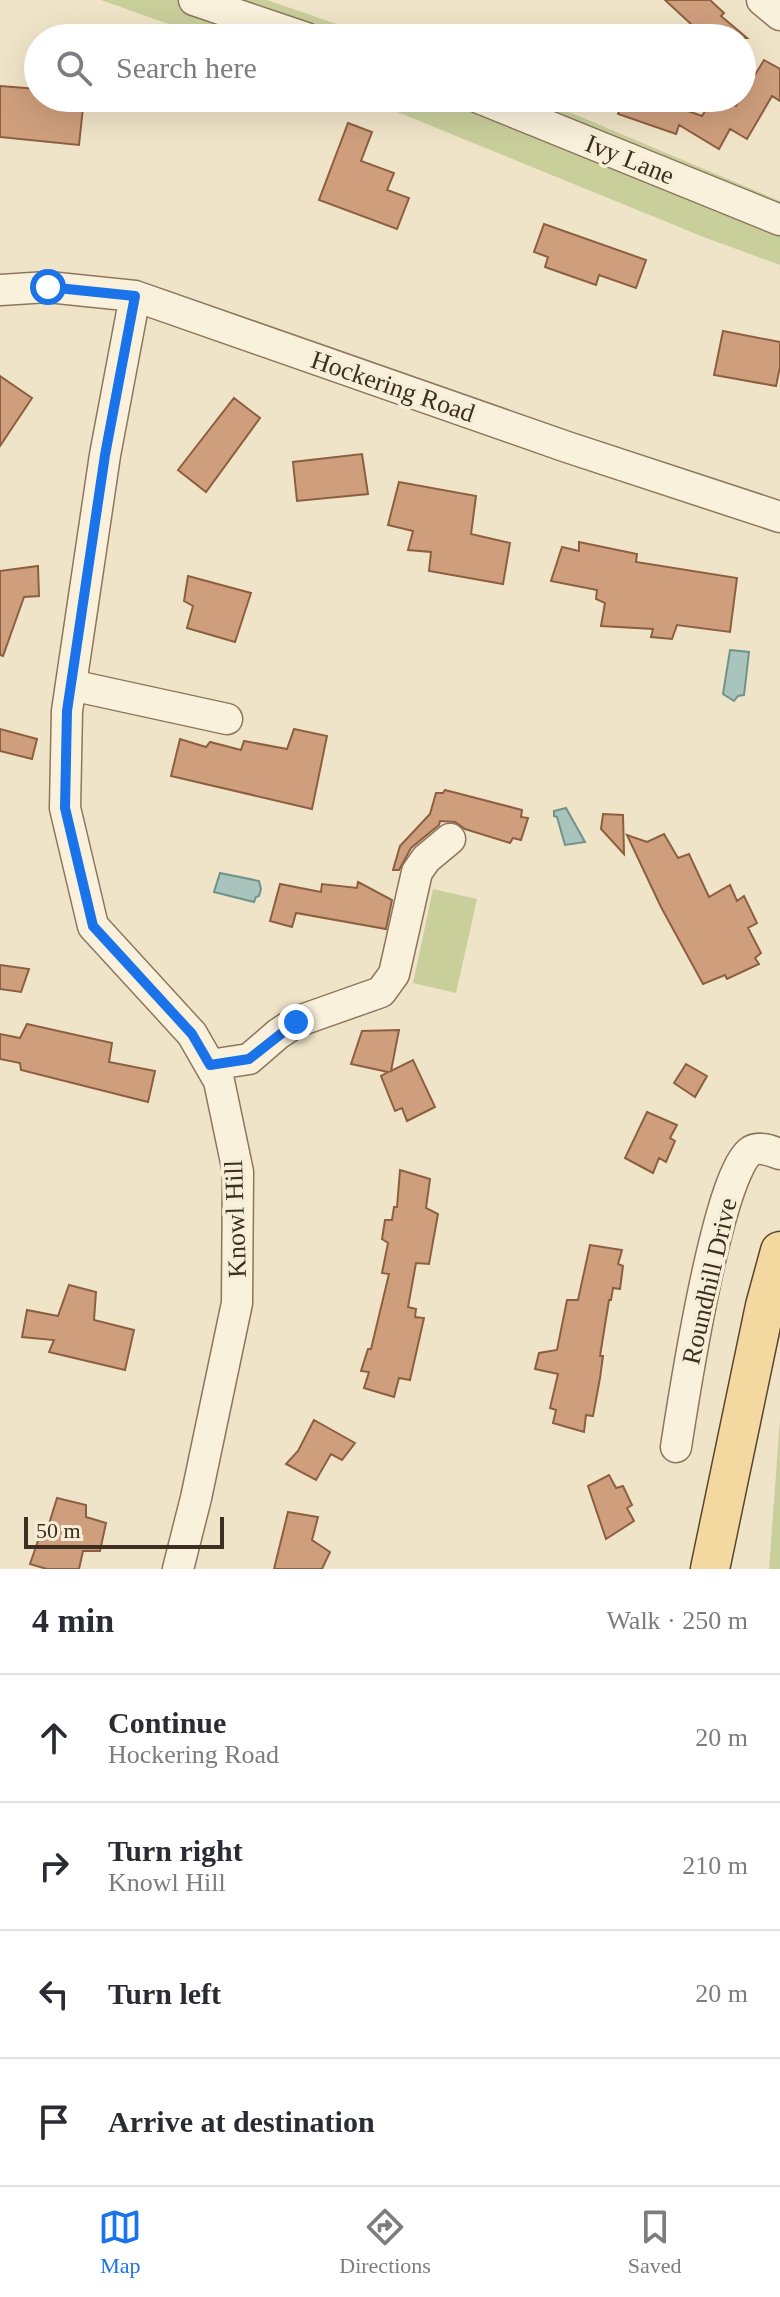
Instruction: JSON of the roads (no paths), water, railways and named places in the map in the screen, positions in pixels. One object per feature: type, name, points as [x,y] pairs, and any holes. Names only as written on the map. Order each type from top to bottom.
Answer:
[{"type":"main road","points":[[710,1569],[765,1306],[780,1251]]},
{"type":"street","points":[[194,0],[265,24]]},
{"type":"street","points":[[762,0],[780,15]]},
{"type":"street","name":"Ivy Lane","points":[[514,112],[780,220]]},
{"type":"street","name":"Hockering Road","points":[[0,290],[48,287],[135,296],[567,447],[780,517]]},
{"type":"street","name":"Knowl Hill","points":[[135,296],[105,455],[67,711],[65,808],[93,926],[192,1034],[219,1081],[238,1172],[237,1303],[178,1569]]},
{"type":"street","points":[[71,685],[227,719]]},
{"type":"street","points":[[210,1065],[249,1059],[296,1022],[381,992],[394,974],[417,872],[426,859],[450,839]]},
{"type":"street","name":"Roundhill Drive","points":[[676,1447],[689,1362],[729,1189],[744,1158],[752,1150],[763,1149],[780,1154]]},
{"type":"water","points":[[730,650],[749,652],[744,695],[734,701],[723,694]]},
{"type":"water","points":[[566,808],[585,842],[565,845],[554,811]]},
{"type":"water","points":[[220,873],[259,881],[259,896],[254,902],[214,892]]}]
